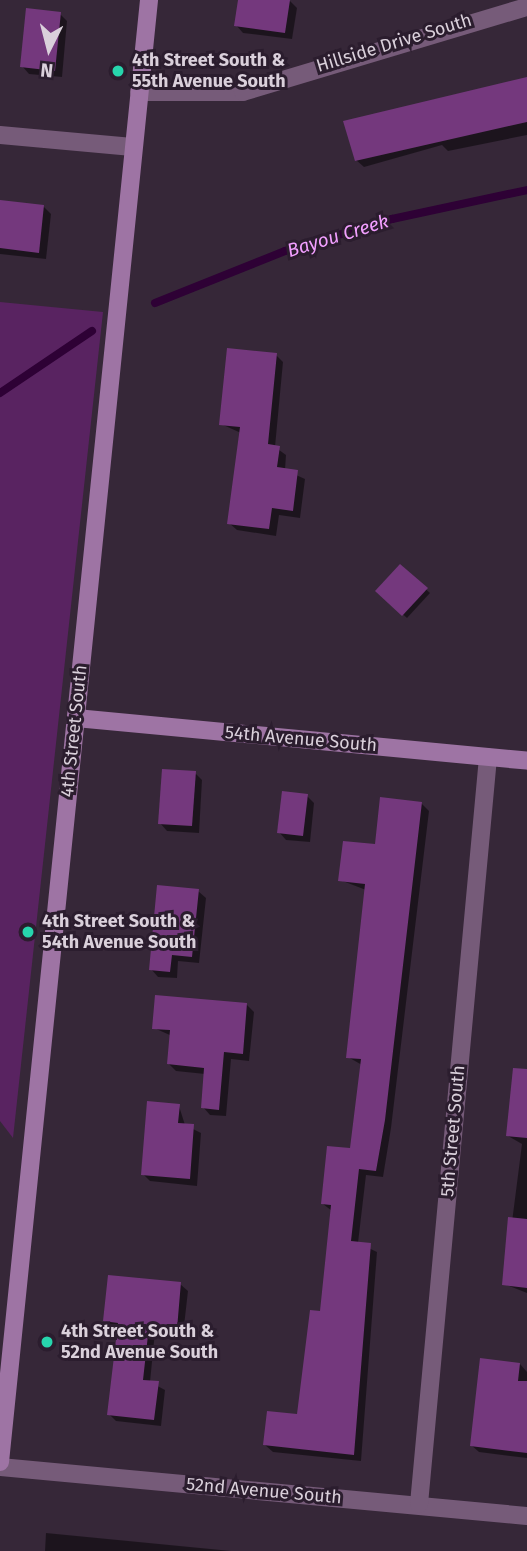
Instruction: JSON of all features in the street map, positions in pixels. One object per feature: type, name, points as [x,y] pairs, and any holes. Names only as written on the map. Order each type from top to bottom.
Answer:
[{"type":"street","name":"4th Street South","points":[[0,1465],[149,0]]},
{"type":"street","name":"Hillside Drive South","points":[[138,92],[204,97],[243,92],[502,5],[527,7]]},
{"type":"street","points":[[0,135],[132,147]]},
{"type":"street","name":"54th Avenue South","points":[[76,718],[527,761]]},
{"type":"street","name":"5th Street South","points":[[419,1504],[488,757]]},
{"type":"street","name":"52nd Avenue South","points":[[0,1465],[527,1516]]},
{"type":"shaded area","points":[[0,302],[103,312],[13,1138],[0,1121]]},
{"type":"building","points":[[238,0],[290,0],[285,33],[234,26]]},
{"type":"building","points":[[26,8],[61,12],[55,71],[20,67]]},
{"type":"building","points":[[527,77],[527,122],[355,161],[343,121]]},
{"type":"building","points":[[0,200],[44,205],[39,253],[0,248]]},
{"type":"building","points":[[227,348],[277,353],[268,444],[280,446],[277,467],[298,470],[293,511],[272,508],[269,529],[227,524],[240,427],[219,425]]},
{"type":"building","points":[[400,564],[428,588],[402,616],[375,591]]},
{"type":"building","points":[[162,769],[196,771],[192,826],[158,824]]},
{"type":"building","points":[[282,791],[308,794],[303,836],[277,833]]},
{"type":"building","points":[[380,797],[422,802],[385,1120],[376,1171],[359,1169],[351,1241],[371,1243],[354,1455],[263,1445],[267,1411],[297,1414],[310,1310],[320,1311],[331,1205],[321,1204],[327,1146],[350,1148],[361,1059],[346,1058],[365,884],[338,881],[343,841],[375,844]]},
{"type":"building","points":[[157,885],[199,889],[192,957],[172,955],[170,972],[149,970]]},
{"type":"building","points":[[155,995],[247,1003],[243,1054],[224,1052],[219,1110],[201,1108],[204,1068],[167,1064],[170,1030],[152,1029]]},
{"type":"building","points":[[513,1068],[527,1069],[527,1138],[506,1136]]},
{"type":"building","points":[[147,1101],[180,1104],[178,1123],[194,1124],[190,1179],[141,1175]]},
{"type":"building","points":[[508,1217],[527,1219],[527,1288],[502,1285]]},
{"type":"building","points":[[108,1275],[181,1282],[177,1329],[149,1326],[143,1380],[159,1381],[154,1420],[107,1415],[118,1323],[103,1321]]},
{"type":"building","points":[[480,1358],[520,1363],[518,1381],[527,1381],[527,1453],[470,1446]]},
{"type":"waterway","name":"Bayou Creek","points":[[155,303],[285,251],[392,219],[527,190]]},
{"type":"waterway","name":"Bayou Creek","points":[[0,393],[92,331]]},
{"type":"place","name":"4th Street South & 55th Avenue South","points":[[118,71]]},
{"type":"place","name":"4th Street South & 54th Avenue South","points":[[28,932]]},
{"type":"place","name":"4th Street South & 52nd Avenue South","points":[[47,1342]]}]
